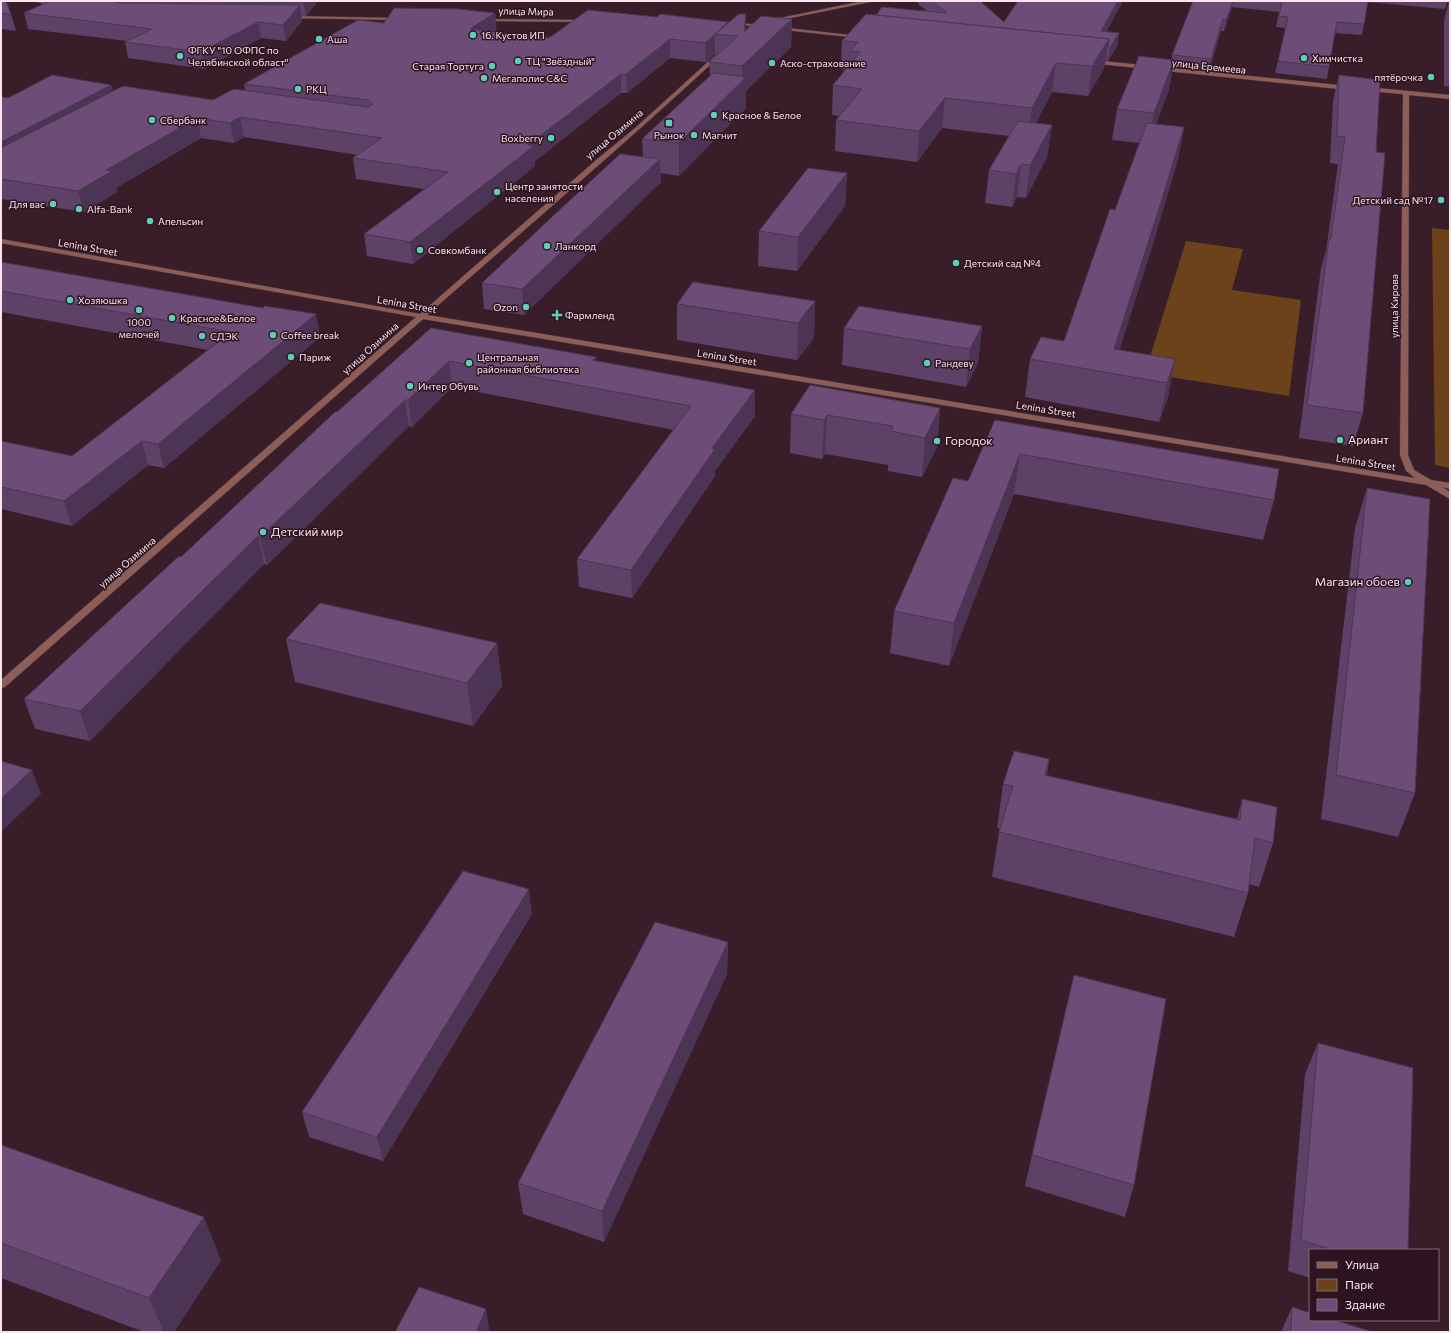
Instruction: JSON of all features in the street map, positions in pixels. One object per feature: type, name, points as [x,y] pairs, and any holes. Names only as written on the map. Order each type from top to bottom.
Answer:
[{"type":"street","points":[[34,1],[65,6]]},
{"type":"street","points":[[748,28],[844,5],[873,1]]},
{"type":"street","points":[[283,17],[402,19]]},
{"type":"street","name":"улица Мира","points":[[474,20],[592,21]]},
{"type":"street","points":[[730,24],[748,28],[767,27]]},
{"type":"street","points":[[775,28],[862,37]]},
{"type":"street","name":"улица Озимина","points":[[1,684],[420,316],[636,130],[728,46]]},
{"type":"street","name":"улица Еремеева","points":[[1083,61],[1351,88]]},
{"type":"street","points":[[1359,89],[1450,98]]},
{"type":"street","name":"улица Кирова","points":[[1406,93],[1404,455],[1410,471],[1450,496]]},
{"type":"street","name":"Lenina Street","points":[[1,241],[420,316],[1450,486]]},
{"type":"green space","points":[[1432,228],[1450,230],[1450,468],[1435,465]]},
{"type":"green space","points":[[1186,241],[1243,249],[1232,290],[1301,300],[1289,396],[1145,373]]},
{"type":"building","points":[[1,1],[6,1],[11,14],[1,13]]},
{"type":"building","points":[[49,1],[300,5],[283,25],[258,22],[201,52],[125,42],[152,29],[24,13]]},
{"type":"building","points":[[161,1],[305,1],[304,3]]},
{"type":"building","points":[[931,1],[980,1],[1004,22],[1018,1],[1118,1],[1101,31],[1119,33],[1110,48],[1108,47],[1109,39],[876,15],[882,7],[947,13]]},
{"type":"building","points":[[1193,1],[1233,1],[1226,20],[1223,19],[1211,59],[1172,55]]},
{"type":"building","points":[[1282,1],[1368,1],[1364,24],[1337,22],[1329,67],[1278,61],[1288,17],[1279,16]]},
{"type":"building","points":[[394,8],[458,9],[495,13],[470,29],[549,38],[588,10],[657,17],[660,14],[728,22],[705,43],[670,39],[626,74],[621,74],[528,145],[534,146],[410,242],[364,234],[448,172],[353,158],[382,138],[240,117],[230,123],[197,118],[106,170],[112,171],[78,191],[1,179],[1,148],[123,86],[213,100],[234,89],[368,107],[373,104],[368,100],[244,84],[358,20],[384,23]]},
{"type":"building","points":[[739,14],[746,14],[744,32],[761,16],[792,19],[742,66],[709,62],[738,36],[715,34]]},
{"type":"building","points":[[866,14],[1109,39],[1092,66],[1056,63],[1032,108],[945,98],[919,131],[836,120],[862,89],[833,85],[860,52],[850,51],[858,42],[842,41]]},
{"type":"building","points":[[1139,56],[1174,60],[1154,113],[1117,109]]},
{"type":"building","points":[[713,73],[746,77],[679,143],[642,139]]},
{"type":"building","points":[[52,75],[111,85],[1,142],[1,97],[8,98]]},
{"type":"building","points":[[1339,75],[1380,80],[1376,152],[1385,153],[1363,413],[1307,405],[1329,239],[1331,239],[1345,137],[1337,136]]},
{"type":"building","points":[[1018,121],[1052,125],[1030,165],[1021,164],[1016,174],[989,170]]},
{"type":"building","points":[[1147,123],[1184,127],[1114,349],[1175,359],[1167,383],[1030,359],[1041,337],[1064,341],[1110,209],[1115,210]]},
{"type":"building","points":[[620,154],[660,159],[522,289],[482,283],[554,215]]},
{"type":"building","points":[[808,168],[847,173],[798,237],[759,231]]},
{"type":"building","points":[[1,262],[263,308],[265,306],[316,314],[158,444],[142,441],[64,501],[1,487],[1,441],[72,456],[231,332],[1,291]]},
{"type":"building","points":[[693,282],[815,301],[798,323],[677,304]]},
{"type":"building","points":[[859,306],[982,326],[970,349],[844,328]]},
{"type":"building","points":[[431,328],[596,357],[592,360],[755,390],[712,448],[715,449],[631,570],[577,559],[691,406],[449,361],[408,400],[405,400],[260,537],[258,536],[80,711],[24,699],[179,556],[181,557],[336,411],[337,412]]},
{"type":"building","points":[[810,385],[940,408],[925,438],[891,431],[893,426],[827,415],[824,420],[791,414]]},
{"type":"building","points":[[995,420],[1279,469],[1274,500],[1020,454],[954,623],[894,611],[953,478],[968,481]]},
{"type":"building","points":[[1367,488],[1430,499],[1415,793],[1336,775]]},
{"type":"building","points":[[320,603],[497,643],[467,683],[286,639]]},
{"type":"building","points":[[1014,751],[1049,759],[1045,775],[1240,820],[1242,799],[1277,807],[1273,843],[1255,838],[1248,893],[999,832],[1013,786],[1003,784]]},
{"type":"building","points":[[1,761],[32,770],[1,799]]},
{"type":"building","points":[[463,871],[529,889],[377,1137],[302,1112]]},
{"type":"building","points":[[655,922],[728,942],[602,1211],[518,1183]]},
{"type":"building","points":[[1074,975],[1166,999],[1134,1185],[1032,1155]]},
{"type":"building","points":[[1318,1043],[1413,1068],[1408,1249],[1330,1249],[1301,1240]]},
{"type":"building","points":[[1,1145],[204,1217],[149,1298],[1,1243]]},
{"type":"building","points":[[419,1287],[486,1309],[476,1332],[395,1332]]},
{"type":"building","points":[[1292,1307],[1309,1313],[1309,1321],[1337,1321],[1373,1332],[1291,1332]]},
{"type":"place","name":"16. Кустов ИП","points":[[473,35]]},
{"type":"place","name":"Аша","points":[[319,39]]},
{"type":"place","name":"ФГКУ \"10 ОФПС по Челябинской област\"","points":[[180,56]]},
{"type":"place","name":"Химчистка","points":[[1304,58]]},
{"type":"place","name":"ТЦ \"Звёздный\"","points":[[518,61]]},
{"type":"place","name":"Аско-страхование","points":[[772,63]]},
{"type":"place","name":"Старая Тортуга","points":[[492,66]]},
{"type":"place","name":"пятёрочка","points":[[1431,77]]},
{"type":"place","name":"Мегаполис C&C","points":[[484,78]]},
{"type":"place","name":"РКЦ","points":[[298,89]]},
{"type":"place","name":"Красное & Белое","points":[[714,115]]},
{"type":"place","name":"Сбербанк","points":[[152,120]]},
{"type":"place","name":"Рынок","points":[[669,123]]},
{"type":"place","name":"Магнит","points":[[694,135]]},
{"type":"place","name":"Boxberry","points":[[551,138]]},
{"type":"place","name":"Центр занятости населения","points":[[497,192]]},
{"type":"place","name":"Детский сад №17","points":[[1441,200]]},
{"type":"place","name":"Для вас","points":[[53,204]]},
{"type":"place","name":"Alfa-Bank","points":[[79,209]]},
{"type":"place","name":"Апельсин","points":[[150,221]]},
{"type":"place","name":"Ланкорд","points":[[547,246]]},
{"type":"place","name":"Совкомбанк","points":[[420,250]]},
{"type":"place","name":"Детский сад №4","points":[[956,263]]},
{"type":"place","name":"Хозяюшка","points":[[70,300]]},
{"type":"place","name":"Ozon","points":[[526,307]]},
{"type":"place","name":"1000 мелочей","points":[[139,310]]},
{"type":"place","name":"Фармленд","points":[[557,315]]},
{"type":"place","name":"Красное&Белое","points":[[172,318]]},
{"type":"place","name":"Coffee break","points":[[273,335]]},
{"type":"place","name":"СДЭК","points":[[202,336]]},
{"type":"place","name":"Париж","points":[[291,357]]},
{"type":"place","name":"Центральная районная библиотека","points":[[469,363]]},
{"type":"place","name":"Рандеву","points":[[927,363]]},
{"type":"place","name":"Интер Обувь","points":[[410,386]]},
{"type":"place","name":"Ариант","points":[[1340,440]]},
{"type":"place","name":"Городок","points":[[937,441]]},
{"type":"place","name":"Детский мир","points":[[263,532]]},
{"type":"place","name":"Магазин обоев","points":[[1408,582]]}]
